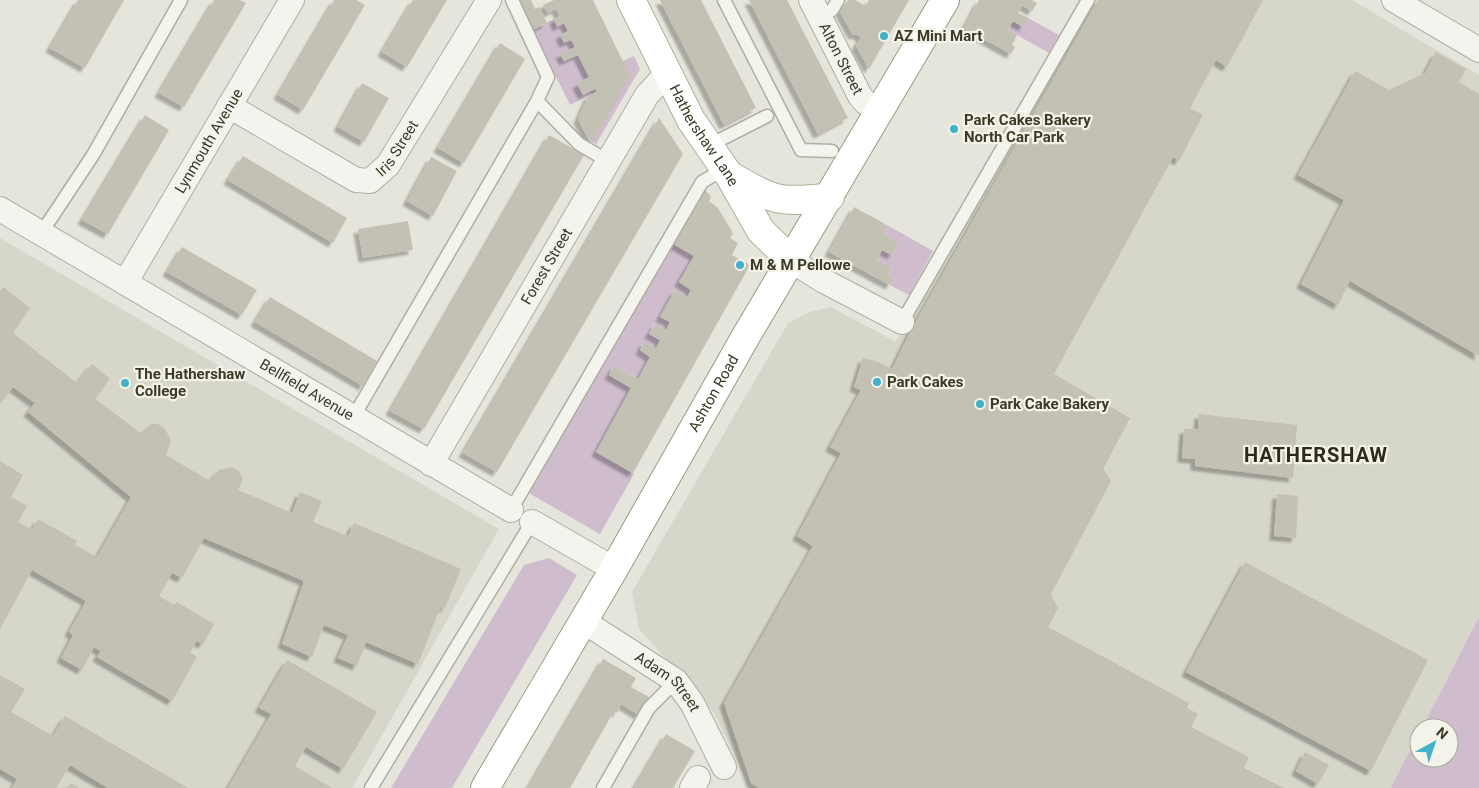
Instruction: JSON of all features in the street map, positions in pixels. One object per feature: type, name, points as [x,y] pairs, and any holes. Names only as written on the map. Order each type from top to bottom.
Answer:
[{"type":"main road","name":"Hathershaw Lane","points":[[631,0],[669,77],[708,146],[727,172],[761,231],[792,261]]},
{"type":"main road","name":"Ashton Road","points":[[485,788],[614,569],[746,336],[945,0]]},
{"type":"main road","points":[[727,172],[767,197],[782,201],[830,197]]},
{"type":"street","name":"Lynmouth Avenue","points":[[125,283],[292,0]]},
{"type":"street","name":"Iris Street","points":[[229,106],[356,180],[370,182],[379,176],[388,165],[489,0]]},
{"type":"street","points":[[1394,0],[1479,50]]},
{"type":"street","name":"Alton Street","points":[[816,8],[860,96],[865,102],[880,111]]},
{"type":"street","name":"Forest Street","points":[[431,464],[647,95],[658,83],[669,77]]},
{"type":"street","name":"Bellfield Avenue","points":[[0,209],[354,416],[510,510]]},
{"type":"street","points":[[792,261],[824,281],[902,322]]},
{"type":"street","points":[[532,522],[614,569]]},
{"type":"street","name":"Adam Street","points":[[583,621],[676,681],[692,703],[724,767]]},
{"type":"lane","points":[[42,232],[94,155],[182,0]]},
{"type":"lane","points":[[354,416],[537,102],[548,77],[512,0]]},
{"type":"lane","points":[[724,0],[801,150],[832,151]]},
{"type":"lane","points":[[816,8],[832,10],[838,0]]},
{"type":"lane","points":[[902,322],[1088,0]]},
{"type":"lane","points":[[537,102],[579,144],[608,161]]},
{"type":"lane","points":[[708,146],[767,116]]},
{"type":"lane","points":[[510,510],[702,182],[727,172]]},
{"type":"lane","points":[[371,788],[532,522]]},
{"type":"lane","points":[[603,788],[649,708],[676,681]]},
{"type":"shaded area","points":[[1094,0],[1352,0],[1479,75],[1479,617],[1427,718],[1409,718],[1409,753],[1391,788],[750,788],[714,713],[639,629],[632,592],[788,323],[810,312],[831,307],[896,342]]},
{"type":"shaded area","points":[[1028,18],[1059,35],[1049,53],[1008,30],[1013,21],[1023,27]]},
{"type":"shaded area","points":[[554,19],[557,26],[564,23],[568,31],[560,35],[571,40],[575,47],[561,54],[564,61],[578,55],[589,77],[577,84],[595,89],[597,92],[570,105],[533,30]]},
{"type":"shaded area","points":[[634,56],[640,69],[596,144],[592,142],[623,61]]},
{"type":"shaded area","points":[[887,225],[933,251],[909,295],[890,285],[894,279],[888,276],[892,268],[877,260],[882,250],[892,255],[898,242],[883,233]]},
{"type":"shaded area","name":"The Hathershaw College","points":[[0,238],[499,529],[352,788],[0,788]]},
{"type":"shaded area","points":[[670,242],[694,256],[679,282],[691,290],[687,297],[675,290],[660,316],[670,322],[666,330],[654,324],[649,334],[660,340],[656,348],[644,342],[640,350],[650,357],[638,379],[614,366],[609,375],[631,388],[596,452],[634,474],[600,534],[527,492]]},
{"type":"shaded area","points":[[549,558],[577,575],[452,788],[391,788],[524,565]]},
{"type":"shaded area","points":[[1479,617],[1479,788],[1391,788],[1409,753],[1409,768],[1459,768],[1459,718],[1427,718]]},
{"type":"building","points":[[78,0],[124,0],[85,68],[50,48]]},
{"type":"building","points":[[214,0],[240,0],[246,3],[184,107],[159,93]]},
{"type":"building","points":[[334,0],[356,0],[365,5],[303,110],[278,95]]},
{"type":"building","points":[[413,0],[447,0],[407,67],[382,52]]},
{"type":"building","points":[[519,0],[531,0],[535,9],[539,7],[547,23],[533,30]]},
{"type":"building","points":[[554,0],[593,0],[630,76],[592,142],[589,140],[578,119],[588,96],[597,92],[595,89],[583,95],[577,84],[589,77],[578,55],[564,61],[560,54],[575,47],[571,40],[564,43],[560,35],[568,31],[564,23],[557,27],[554,19],[560,16],[556,9],[548,13],[543,5]]},
{"type":"building","points":[[660,0],[701,0],[756,108],[724,125]]},
{"type":"building","points":[[749,0],[787,0],[848,118],[818,134]]},
{"type":"building","points":[[848,0],[855,0],[866,6],[869,0],[909,0],[869,69],[856,46],[861,37],[853,35],[840,12]]},
{"type":"building","points":[[979,0],[1032,0],[1037,3],[1032,11],[1022,5],[1018,13],[1028,18],[1023,27],[1013,21],[1008,30],[1017,35],[1012,45],[1015,47],[1011,54],[964,28]]},
{"type":"building","name":"Park Cake Bakery","points":[[1098,0],[1263,0],[1227,67],[1216,60],[1190,108],[1203,115],[1179,161],[1173,157],[1054,374],[1130,418],[1103,469],[1111,481],[1051,594],[1058,608],[1048,627],[1189,703],[1187,708],[1198,714],[1191,727],[1249,757],[1244,768],[1284,788],[759,788],[751,783],[724,703],[813,546],[797,536],[841,453],[830,447],[861,390],[854,387],[863,358],[876,361],[892,369],[912,328]]},
{"type":"building","points":[[500,43],[525,59],[464,163],[438,148]]},
{"type":"building","points":[[1436,52],[1466,69],[1459,82],[1479,94],[1479,356],[1350,281],[1338,305],[1301,284],[1344,200],[1298,175],[1355,71],[1389,90],[1425,73]]},
{"type":"building","points":[[362,83],[389,98],[364,142],[338,127]]},
{"type":"building","points":[[145,115],[169,130],[108,234],[82,220]]},
{"type":"building","points":[[659,118],[683,154],[497,472],[463,453]]},
{"type":"building","points":[[549,135],[584,155],[424,429],[390,411]]},
{"type":"building","points":[[243,156],[347,218],[333,243],[228,180]]},
{"type":"building","points":[[431,157],[457,171],[433,216],[407,201]]},
{"type":"building","points":[[703,187],[711,197],[709,201],[718,208],[733,233],[730,238],[738,243],[732,255],[750,265],[633,473],[596,452],[631,388],[609,375],[614,366],[638,379],[650,357],[640,350],[644,342],[656,348],[660,340],[649,334],[655,324],[666,330],[670,322],[660,317],[675,290],[687,297],[691,290],[679,282],[694,256],[670,242]]},
{"type":"building","points":[[854,207],[887,225],[883,233],[898,242],[892,255],[882,250],[877,260],[892,268],[888,276],[894,278],[890,285],[829,252]]},
{"type":"building","points":[[408,221],[413,250],[363,258],[358,229]]},
{"type":"building","points":[[182,247],[257,290],[242,315],[167,272]]},
{"type":"building","points":[[3,287],[30,308],[13,333],[77,383],[92,364],[110,379],[95,399],[141,433],[151,424],[158,424],[165,429],[171,440],[166,455],[210,481],[219,470],[232,467],[239,471],[243,479],[238,490],[292,513],[300,492],[322,501],[313,522],[348,536],[354,523],[461,569],[445,608],[441,606],[418,664],[366,642],[357,666],[338,658],[348,635],[324,625],[312,657],[282,644],[304,581],[204,538],[182,578],[172,573],[159,596],[174,605],[177,602],[214,624],[203,644],[197,641],[190,652],[197,657],[172,701],[97,657],[101,651],[94,647],[82,670],[61,658],[73,635],[69,632],[86,601],[32,570],[0,629],[0,461],[23,475],[11,497],[27,506],[18,522],[32,530],[38,519],[77,541],[75,545],[97,557],[131,497],[28,412],[35,403],[13,387],[0,403],[0,291]]},
{"type":"building","points":[[270,297],[377,361],[363,386],[255,322]]},
{"type":"building","points":[[1199,414],[1297,425],[1293,478],[1195,466],[1195,459],[1182,458],[1184,429],[1198,429]]},
{"type":"building","points":[[1277,494],[1298,496],[1296,538],[1274,536]]},
{"type":"building","points":[[1245,562],[1428,660],[1371,771],[1186,672]]},
{"type":"building","points":[[603,659],[636,678],[631,687],[649,697],[639,715],[621,704],[617,713],[614,711],[570,788],[528,788]]},
{"type":"building","points":[[287,660],[377,712],[343,769],[306,747],[295,766],[332,788],[228,788],[271,714],[259,708]]},
{"type":"building","points":[[0,675],[25,689],[11,712],[53,736],[65,716],[188,788],[108,788],[70,765],[56,788],[12,788],[17,779],[0,769]]},
{"type":"building","points":[[666,734],[695,751],[673,788],[634,788]]},
{"type":"building","points":[[1305,752],[1329,765],[1318,784],[1296,771]]},
{"type":"building","points":[[71,783],[79,788],[67,788]]},
{"type":"place","name":"AZ Mini Mart","points":[[884,36]]},
{"type":"place","name":"Park Cakes Bakery North Car Park","points":[[954,129]]},
{"type":"place","name":"M & M Pellowe","points":[[740,265]]},
{"type":"place","name":"Park Cakes","points":[[877,382]]},
{"type":"place","name":"The Hathershaw College","points":[[125,383]]},
{"type":"place","name":"Park Cake Bakery","points":[[980,404]]},
{"type":"district","name":"HATHERSHAW","points":[[1316,455]]}]
